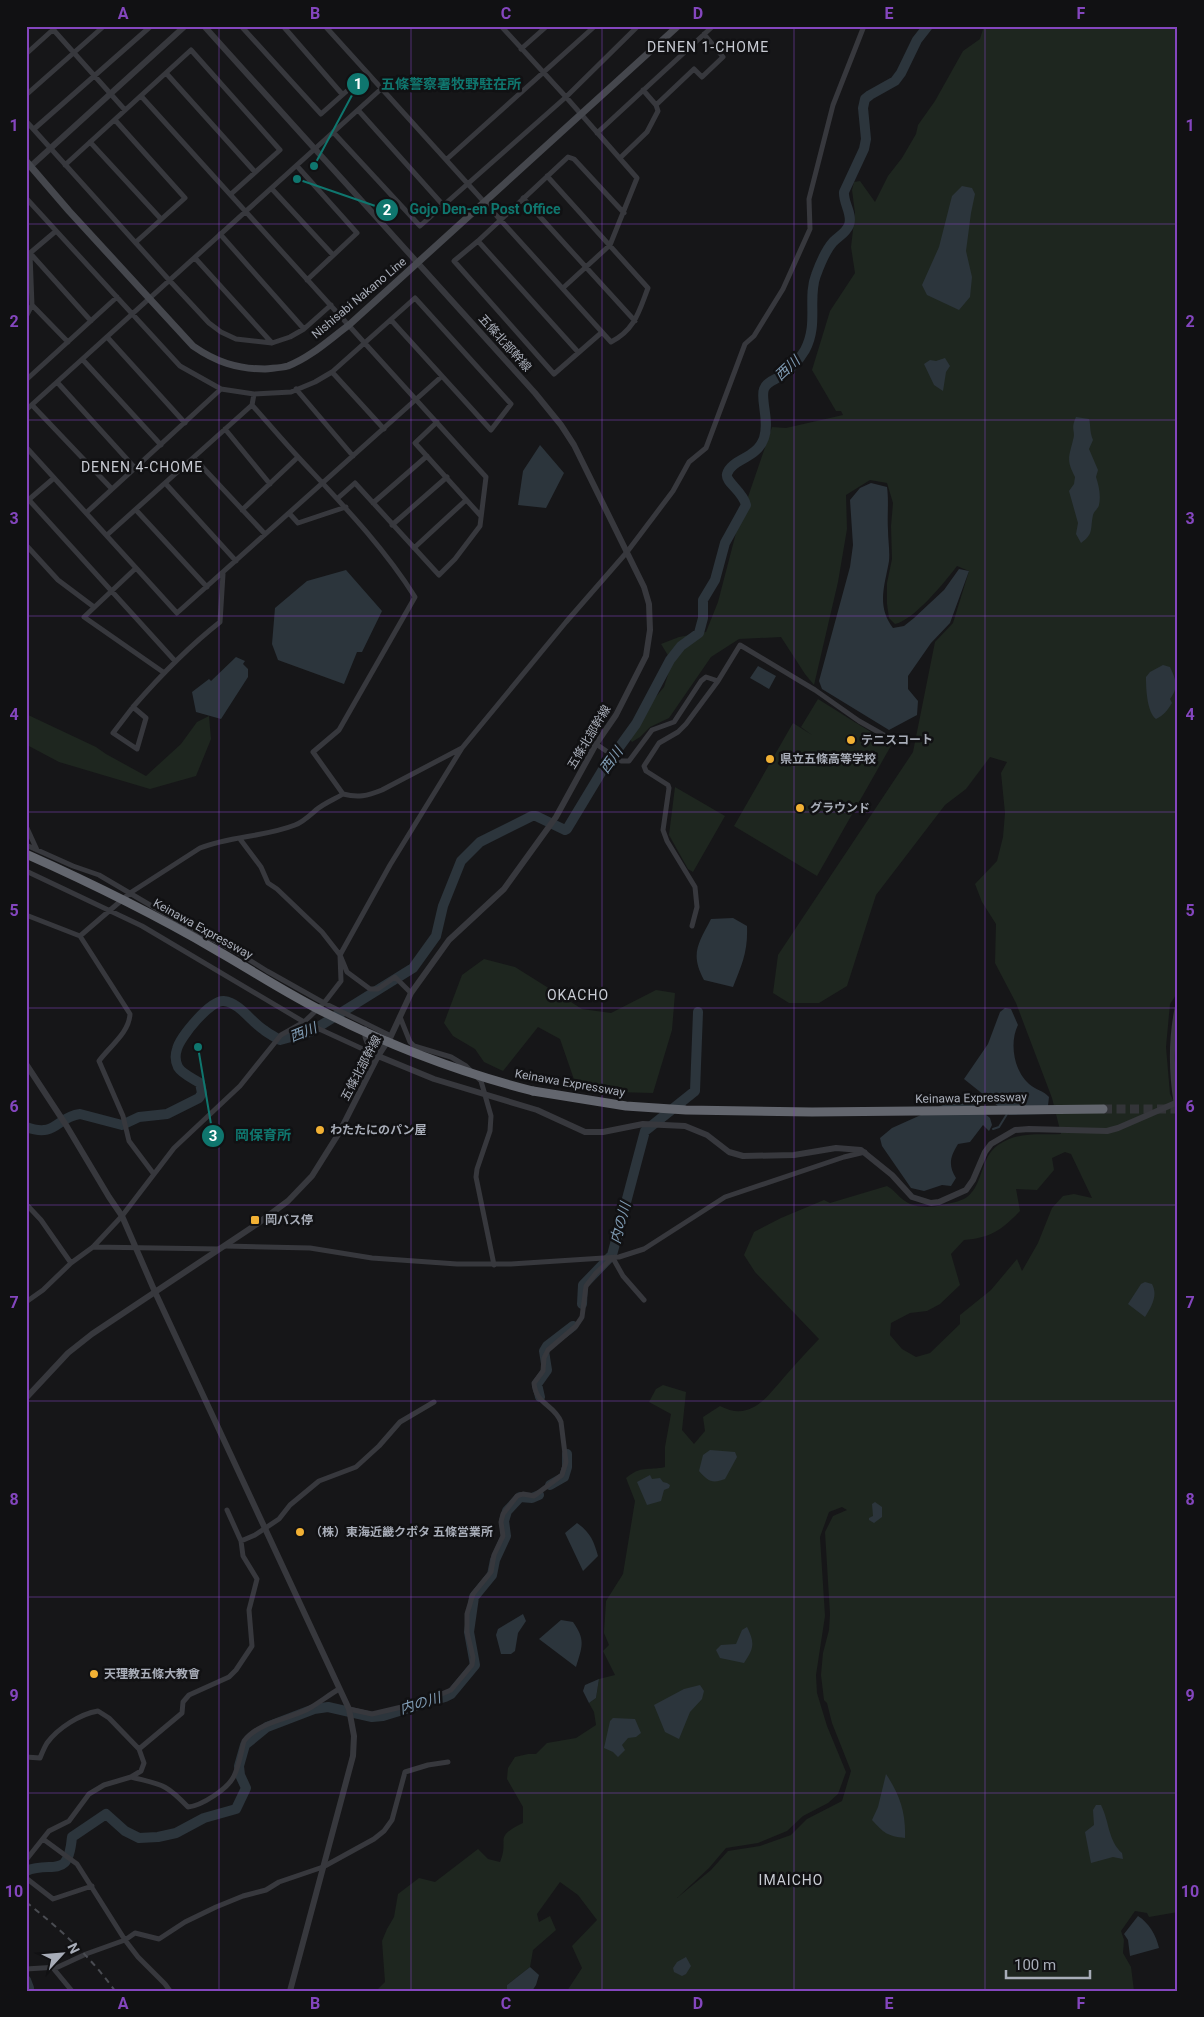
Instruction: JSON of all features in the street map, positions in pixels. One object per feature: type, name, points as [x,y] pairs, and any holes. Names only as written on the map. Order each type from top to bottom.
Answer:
[{"type":"highway","name":"Keinawa Expressway","points":[[26,854],[94,884],[151,914],[284,990],[362,1031],[458,1069],[534,1091],[626,1106],[724,1111],[1103,1109]]},
{"type":"main road","name":"Nishisabi Nakano Line","points":[[29,163],[69,211],[193,346],[208,356],[226,364],[246,369],[287,366],[310,354],[349,325],[678,26]]},
{"type":"street","points":[[26,95],[104,26]]},
{"type":"street","points":[[34,129],[151,26]]},
{"type":"street","points":[[29,163],[50,148],[185,26]]},
{"type":"street","name":"五條北部幹線","points":[[26,1398],[68,1353],[92,1334],[222,1248],[288,1201],[312,1176],[339,1133],[378,1056],[391,1036],[411,993],[449,940],[504,889],[556,817],[596,744],[630,690],[646,656],[649,642],[649,604],[644,587],[586,468],[561,425],[536,392],[204,26]]},
{"type":"street","points":[[241,26],[321,114],[367,73]]},
{"type":"street","points":[[283,26],[342,94]]},
{"type":"street","points":[[325,26],[611,342],[635,321],[648,288],[547,176]]},
{"type":"street","points":[[500,26],[637,178],[610,245],[563,288]]},
{"type":"street","points":[[447,159],[595,26]]},
{"type":"street","points":[[333,132],[420,226],[566,97],[638,26]]},
{"type":"street","points":[[596,133],[713,26]]},
{"type":"street","points":[[26,1302],[43,1290],[71,1263],[92,1247],[122,1216],[174,1148],[240,1086],[281,1035],[304,1022],[324,1003],[341,981],[340,955],[390,865],[462,748],[566,622],[627,552],[672,491],[689,462],[706,448],[745,344],[754,336],[764,321],[790,275],[810,229],[809,199],[833,106],[864,26]]},
{"type":"street","points":[[26,54],[53,27],[126,110]]},
{"type":"street","points":[[521,49],[544,27]]},
{"type":"street","points":[[656,104],[694,69],[702,77],[723,57],[704,34]]},
{"type":"street","points":[[65,165],[191,50],[280,150],[231,194]]},
{"type":"street","points":[[166,73],[255,172]]},
{"type":"street","points":[[26,410],[108,338],[132,313],[170,281],[381,89]]},
{"type":"street","points":[[620,158],[648,132],[658,111],[656,104],[643,90]]},
{"type":"street","points":[[141,96],[486,476],[480,526],[455,559],[439,575],[355,483],[338,498]]},
{"type":"street","points":[[358,110],[443,205]]},
{"type":"street","points":[[115,120],[185,198],[136,242]]},
{"type":"street","points":[[26,121],[170,281],[209,323],[221,332],[236,339],[272,343],[304,329],[331,305]]},
{"type":"street","points":[[90,142],[161,219]]},
{"type":"street","points":[[601,333],[554,374],[454,261],[568,157],[574,159],[624,213]]},
{"type":"street","points":[[297,166],[357,233],[307,280]]},
{"type":"street","points":[[272,189],[333,255]]},
{"type":"street","points":[[26,198],[180,366],[221,389],[254,394],[291,392],[315,382],[332,372],[365,343],[390,320],[415,298],[511,404],[491,430],[390,320]]},
{"type":"street","points":[[523,198],[635,321]]},
{"type":"street","points":[[30,253],[56,231]]},
{"type":"street","points":[[220,234],[304,329]]},
{"type":"street","points":[[478,241],[578,352]]},
{"type":"street","points":[[26,317],[32,305],[30,253]]},
{"type":"street","points":[[30,253],[92,321]]},
{"type":"street","points":[[195,258],[272,343]]},
{"type":"street","points":[[26,380],[117,296]]},
{"type":"street","points":[[32,305],[68,342]]},
{"type":"street","points":[[108,338],[184,423]]},
{"type":"street","points":[[83,360],[160,445]]},
{"type":"street","points":[[332,372],[384,429]]},
{"type":"street","points":[[26,447],[177,613],[223,574],[265,534],[441,377]]},
{"type":"street","points":[[57,382],[135,468]]},
{"type":"street","points":[[86,513],[111,488],[221,389]]},
{"type":"street","points":[[296,389],[353,456]]},
{"type":"street","points":[[107,535],[252,405],[254,394]]},
{"type":"street","points":[[32,405],[111,488]]},
{"type":"street","points":[[252,405],[346,507],[375,542],[415,597],[339,730],[312,752],[343,794],[357,797],[368,796],[462,748]]},
{"type":"street","points":[[437,422],[415,442],[480,515]]},
{"type":"street","points":[[225,429],[270,484]]},
{"type":"street","points":[[373,503],[427,456]]},
{"type":"street","points":[[242,510],[298,457]]},
{"type":"street","points":[[194,458],[265,534]]},
{"type":"street","points":[[392,525],[447,477]]},
{"type":"street","points":[[54,478],[28,501],[175,661]]},
{"type":"street","points":[[166,484],[236,561]]},
{"type":"street","points":[[414,548],[466,500]]},
{"type":"street","points":[[289,513],[298,522],[346,507]]},
{"type":"street","points":[[136,510],[208,587]]},
{"type":"street","points":[[26,545],[58,580],[94,607]]},
{"type":"street","points":[[136,568],[84,617],[163,672]]},
{"type":"street","points":[[133,707],[146,718],[137,749],[113,733],[133,707],[163,672],[196,640],[220,622],[223,574]]},
{"type":"street","points":[[692,926],[698,907],[695,887],[667,841],[663,830],[669,788],[668,785],[646,771],[644,766],[659,743],[683,728],[718,681],[740,645],[815,690],[859,721],[896,742]]},
{"type":"street","points":[[596,744],[621,761],[629,761],[652,730],[674,722],[701,681],[706,677],[718,681]]},
{"type":"street","points":[[80,936],[130,893],[200,848],[294,826],[309,817],[317,809],[343,794]]},
{"type":"street","points":[[26,826],[37,850]]},
{"type":"street","points":[[240,839],[261,868],[268,883],[302,911],[322,932],[340,955],[347,972],[370,989],[378,989],[395,978],[411,993]]},
{"type":"street","points":[[26,845],[98,875],[236,951],[324,1003],[391,1036]]},
{"type":"street","points":[[26,871],[109,910],[172,943],[304,1022],[434,1079],[537,1110],[585,1132],[603,1132],[643,1124],[680,1125],[701,1131],[729,1152],[743,1156],[794,1155],[836,1148],[853,1148],[865,1152],[892,1175],[912,1197],[922,1201],[938,1202],[966,1190],[991,1144],[1015,1130],[1107,1131],[1177,1102],[1172,1076],[1172,1044],[1178,1004]]},
{"type":"street","points":[[26,915],[80,936],[130,1014],[129,1023],[99,1061],[123,1116],[129,1141],[153,1173]]},
{"type":"street","points":[[400,1018],[410,1042],[414,1046],[450,1057],[466,1066],[482,1081],[491,1116],[490,1131],[476,1169],[476,1177],[494,1264]]},
{"type":"street","points":[[366,1023],[364,1036],[378,1056]]},
{"type":"street","points":[[26,1064],[66,1124],[122,1216],[155,1292],[349,1709],[354,1736],[353,1756],[290,1991]]},
{"type":"street","points":[[844,1157],[853,1148]]},
{"type":"street","points":[[92,1247],[310,1248],[372,1258],[439,1263],[494,1264],[613,1258],[644,1249],[725,1197],[844,1157],[865,1152]]},
{"type":"street","points":[[26,1204],[41,1220],[71,1263]]},
{"type":"street","points":[[613,1258],[623,1276],[644,1300]]},
{"type":"street","points":[[349,1709],[372,1714],[423,1702],[451,1690],[472,1665],[473,1658],[466,1632],[467,1614],[473,1594],[491,1572],[494,1555],[504,1536],[501,1522],[503,1514],[517,1496],[523,1494],[534,1496],[562,1475],[566,1462],[559,1417],[540,1400],[535,1391],[534,1382],[543,1371],[544,1356],[552,1345],[576,1326],[582,1317],[586,1286],[596,1273],[613,1258]]},
{"type":"street","points":[[241,1541],[255,1535],[279,1518],[290,1505],[319,1481],[356,1467],[379,1446],[400,1422],[434,1402]]},
{"type":"street","points":[[139,1749],[182,1713],[183,1702],[188,1695],[229,1676],[236,1670],[252,1646],[249,1610],[257,1579],[243,1556],[241,1541],[227,1510]]},
{"type":"street","points":[[130,1777],[159,1783],[171,1790],[188,1807],[196,1806],[209,1799],[234,1777],[244,1741],[247,1738],[268,1724],[310,1708],[339,1689]]},
{"type":"street","points":[[26,1758],[40,1758],[48,1742],[57,1732],[72,1722],[98,1711],[109,1718],[139,1749],[144,1763],[141,1771],[130,1777],[98,1787],[89,1794],[69,1822],[48,1831],[26,1860]]},
{"type":"street","points":[[26,1970],[53,1968],[125,1940],[135,1933],[159,1938],[185,1922],[216,1907],[243,1896],[266,1890],[279,1882],[323,1867],[374,1840],[389,1826],[405,1772],[428,1765],[448,1762]]},
{"type":"street","points":[[42,1839],[69,1858],[83,1872],[125,1940],[170,1991]]},
{"type":"street","points":[[26,1878],[53,1899],[92,1886]]},
{"type":"street","points":[[53,1968],[72,1991]]},
{"type":"shaded area","points":[[984,26],[1178,26],[1178,992],[1170,1004],[1166,1047],[1170,1094],[1178,1109],[1178,1912],[1149,1917],[1147,1913],[1135,1911],[1121,1931],[1124,1940],[1123,1953],[1131,1967],[1134,1991],[567,1991],[582,1968],[572,1946],[597,1920],[578,1895],[560,1882],[537,1914],[539,1922],[550,1916],[556,1930],[533,1950],[530,1967],[507,1985],[507,1991],[376,1991],[385,1982],[382,1941],[394,1917],[398,1894],[419,1878],[435,1882],[478,1849],[488,1859],[500,1862],[505,1836],[523,1823],[523,1807],[507,1779],[508,1768],[515,1757],[536,1754],[547,1743],[576,1738],[596,1725],[594,1712],[589,1703],[596,1698],[599,1679],[615,1675],[603,1651],[609,1645],[604,1633],[606,1601],[623,1574],[635,1501],[626,1478],[636,1471],[665,1467],[665,1447],[671,1414],[649,1402],[656,1389],[663,1385],[686,1392],[682,1430],[694,1444],[705,1431],[703,1417],[720,1406],[741,1411],[750,1409],[758,1404],[766,1398],[819,1339],[755,1272],[744,1255],[754,1232],[781,1218],[824,1200],[830,1203],[887,1186],[900,1198],[918,1206],[933,1207],[958,1201],[967,1197],[972,1192],[988,1156],[998,1145],[1021,1136],[1061,1134],[1052,1098],[1016,1003],[995,963],[996,924],[982,902],[975,884],[997,861],[1003,837],[1005,813],[1001,773],[1007,762],[990,757],[966,789],[945,805],[876,895],[847,986],[819,1003],[789,1003],[773,993],[778,955],[913,752],[935,642],[953,623],[969,571],[957,566],[945,582],[911,616],[895,624],[889,618],[887,583],[892,559],[891,526],[893,503],[887,483],[870,480],[846,495],[847,529],[838,582],[814,685],[781,637],[739,639],[711,657],[669,718],[650,727],[632,742],[627,736],[636,721],[664,687],[672,662],[661,644],[679,637],[706,632],[718,602],[737,529],[772,427],[786,428],[843,415],[841,411],[836,411],[812,370],[830,311],[855,273],[851,247],[855,213],[852,190],[854,182],[860,181],[875,202],[888,176],[902,158],[916,134],[918,125],[935,101],[963,51],[980,39]],"holes":[[[1065,1152],[1071,1154],[1092,1198],[1074,1194],[1063,1196],[1052,1208],[1038,1243],[1022,1271],[1017,1259],[991,1290],[960,1315],[960,1324],[930,1353],[916,1357],[902,1349],[890,1335],[891,1323],[910,1313],[927,1311],[940,1304],[960,1285],[951,1254],[964,1240],[989,1235],[1007,1223],[1020,1211],[1016,1189],[1037,1190],[1054,1170],[1052,1158]],[[842,1507],[847,1510],[833,1516],[825,1532],[830,1614],[821,1675],[824,1700],[827,1703],[832,1723],[851,1771],[842,1801],[807,1819],[791,1835],[760,1846],[728,1851],[711,1870],[677,1898],[709,1868],[726,1848],[758,1843],[787,1831],[803,1816],[828,1803],[838,1794],[846,1772],[827,1726],[817,1693],[816,1675],[825,1616],[820,1537],[829,1512]]]},
{"type":"shaded area","points":[[962,186],[972,188],[975,194],[966,251],[972,277],[970,297],[959,310],[927,295],[922,285],[939,247],[952,196]]},
{"type":"shaded area","points":[[945,358],[950,366],[946,372],[943,391],[934,385],[924,364],[930,360],[936,361]]},
{"type":"shaded area","points":[[1076,417],[1089,419],[1093,440],[1089,449],[1098,470],[1096,477],[1100,495],[1099,505],[1093,515],[1090,534],[1081,543],[1076,534],[1078,523],[1069,491],[1074,484],[1075,477],[1069,458],[1074,437],[1073,425]]},
{"type":"shaded area","points":[[540,445],[564,473],[546,508],[518,505],[523,471]]},
{"type":"shaded area","points":[[871,483],[887,487],[889,561],[883,603],[888,620],[893,628],[904,626],[914,618],[944,590],[959,569],[969,571],[950,623],[931,643],[908,676],[908,689],[918,701],[917,715],[889,730],[822,689],[819,681],[850,567],[853,545],[850,500],[860,488]]},
{"type":"shaded area","points":[[346,570],[382,611],[362,652],[357,652],[344,684],[278,660],[272,644],[275,608],[307,581]]},
{"type":"shaded area","points":[[236,657],[245,661],[243,664],[248,669],[248,677],[221,719],[196,712],[192,692],[209,679],[211,681]]},
{"type":"shaded area","points":[[1163,665],[1170,667],[1176,687],[1170,699],[1172,703],[1156,719],[1149,706],[1146,677],[1150,672]]},
{"type":"shaded area","points":[[758,666],[776,676],[769,689],[750,678]]},
{"type":"shaded area","name":"グラウンド","points":[[818,699],[892,744],[817,876],[734,826],[793,723],[812,735],[801,727]]},
{"type":"shaded area","points":[[26,714],[96,747],[146,776],[181,744],[197,722],[209,716],[211,739],[196,776],[150,789],[59,762],[27,745]]},
{"type":"shaded area","points":[[675,787],[725,816],[693,872],[688,869],[669,835]]},
{"type":"shaded area","points":[[733,918],[747,926],[747,935],[744,958],[733,987],[704,980],[697,963],[697,949],[711,919]]},
{"type":"shaded area","points":[[484,959],[515,967],[582,1009],[611,1013],[656,990],[675,993],[672,1030],[653,1093],[578,1091],[560,1039],[538,1027],[503,1071],[484,1062],[475,1049],[453,1036],[444,1023],[462,975]]},
{"type":"shaded area","points":[[1005,1008],[1011,1009],[1018,1025],[1015,1032],[1014,1056],[1020,1072],[1029,1084],[1049,1097],[1047,1114],[1009,1115],[964,1079],[988,1044],[1000,1012]]},
{"type":"shaded area","points":[[963,1096],[990,1118],[992,1125],[989,1131],[983,1125],[970,1142],[958,1144],[951,1161],[956,1178],[951,1186],[942,1185],[924,1191],[911,1188],[882,1146],[880,1138],[892,1128]]},
{"type":"shaded area","points":[[1145,1282],[1152,1284],[1154,1296],[1152,1305],[1145,1317],[1128,1304],[1141,1284]]},
{"type":"shaded area","points":[[710,1450],[735,1452],[737,1457],[725,1479],[710,1481],[699,1471],[703,1455]]},
{"type":"shaded area","points":[[650,1475],[652,1479],[660,1478],[663,1482],[670,1485],[669,1488],[664,1490],[661,1501],[647,1505],[637,1482]]},
{"type":"shaded area","points":[[875,1502],[882,1507],[882,1517],[874,1523],[869,1518],[873,1516],[872,1504]]},
{"type":"shaded area","points":[[577,1523],[591,1537],[598,1556],[583,1571],[565,1533]]},
{"type":"shaded area","points":[[523,1614],[526,1621],[518,1633],[515,1651],[511,1654],[501,1654],[496,1635],[498,1629]]},
{"type":"shaded area","points":[[561,1620],[573,1622],[580,1634],[582,1644],[576,1667],[539,1639]]},
{"type":"shaded area","points":[[747,1627],[752,1645],[744,1663],[720,1658],[716,1650],[721,1645],[736,1644],[742,1630]]},
{"type":"shaded area","points":[[599,1679],[596,1698],[589,1703],[583,1691],[585,1685]]},
{"type":"shaded area","points":[[700,1685],[704,1691],[702,1699],[690,1712],[679,1739],[665,1732],[654,1705],[684,1689]]},
{"type":"shaded area","points":[[613,1718],[635,1719],[641,1733],[636,1737],[628,1738],[622,1745],[625,1750],[618,1757],[613,1752],[604,1748],[610,1721]]},
{"type":"shaded area","points":[[886,1774],[895,1789],[901,1805],[905,1838],[886,1833],[872,1820],[878,1807]]},
{"type":"shaded area","points":[[1096,1805],[1101,1805],[1111,1836],[1122,1853],[1123,1859],[1113,1857],[1091,1863],[1085,1832],[1094,1825],[1093,1810]]},
{"type":"shaded area","points":[[1138,1916],[1152,1930],[1159,1948],[1130,1956],[1128,1940],[1124,1934]]},
{"type":"shaded area","points":[[686,1957],[691,1966],[686,1974],[682,1976],[674,1972],[673,1968],[677,1962]]},
{"type":"shaded area","points":[[530,1967],[539,1975],[532,1991],[507,1991],[507,1985]]},
{"type":"waterway","name":"西川","points":[[26,1127],[36,1130],[50,1129],[66,1119],[80,1114],[122,1125],[139,1117],[167,1114],[199,1098],[202,1093],[200,1083],[180,1070],[176,1062],[176,1054],[179,1043],[184,1036],[204,1012],[212,1006],[218,1002],[230,1002],[259,1027],[280,1040],[310,1032],[413,968],[436,936],[443,906],[461,861],[480,842],[532,816],[536,816],[565,830],[567,829],[602,771],[636,724],[670,660],[681,646],[699,633],[703,618],[703,600],[715,580],[725,543],[746,505],[727,477],[727,474],[733,465],[750,455],[761,445],[766,431],[763,398],[765,386],[792,367],[805,350],[811,331],[812,293],[816,275],[828,249],[849,225],[850,217],[844,192],[864,149],[866,139],[863,108],[865,99],[895,81],[901,73],[917,40],[928,26]]},
{"type":"waterway","name":"内の川","points":[[582,1304],[583,1285],[612,1255],[645,1131],[695,1091],[698,1012]]},
{"type":"waterway","points":[[993,1129],[999,1127],[1007,1114]]},
{"type":"waterway","name":"内の川","points":[[540,1397],[537,1384],[547,1370],[544,1351],[547,1346],[573,1326]]},
{"type":"waterway","name":"内の川","points":[[550,1485],[564,1477],[567,1467],[567,1454]]},
{"type":"waterway","name":"内の川","points":[[26,1871],[63,1864],[70,1851],[72,1837],[106,1814],[125,1831],[139,1838],[158,1837],[176,1833],[204,1818],[236,1809],[246,1788],[240,1775],[239,1766],[245,1745],[267,1727],[314,1709],[328,1707],[372,1717],[383,1716],[451,1694],[475,1665],[469,1632],[474,1597],[492,1575],[495,1560],[506,1536],[504,1521],[507,1511],[520,1497],[532,1498],[539,1495]]},
{"type":"waterway","name":"内の川","points":[[26,1980],[29,1988],[26,1988]]},
{"type":"tunnel","points":[[1103,1109],[1178,1109]]},
{"type":"railway","points":[[26,1902],[74,1944],[115,1991]]},
{"type":"place","name":"五條警察署牧野駐在所","points":[[314,166]]},
{"type":"place","name":"Gojo Den-en Post Office","points":[[297,179]]},
{"type":"place","name":"テニスコート","points":[[851,740]]},
{"type":"place","name":"県立五條高等学校","points":[[770,759]]},
{"type":"place","name":"グラウンド","points":[[800,808]]},
{"type":"place","name":"岡保育所","points":[[198,1047]]},
{"type":"place","name":"わたたにのパン屋","points":[[320,1130]]},
{"type":"place","name":"岡バス停","points":[[255,1220]]},
{"type":"place","name":"（株）東海近畿クボタ 五條営業所","points":[[300,1532]]},
{"type":"place","name":"天理教五條大教會","points":[[94,1674]]},
{"type":"district","name":"DENEN 1-CHOME","points":[[708,47]]},
{"type":"district","name":"DENEN 4-CHOME","points":[[142,467]]},
{"type":"district","name":"OKACHO","points":[[578,995]]},
{"type":"district","name":"IMAICHO","points":[[791,1880]]}]
